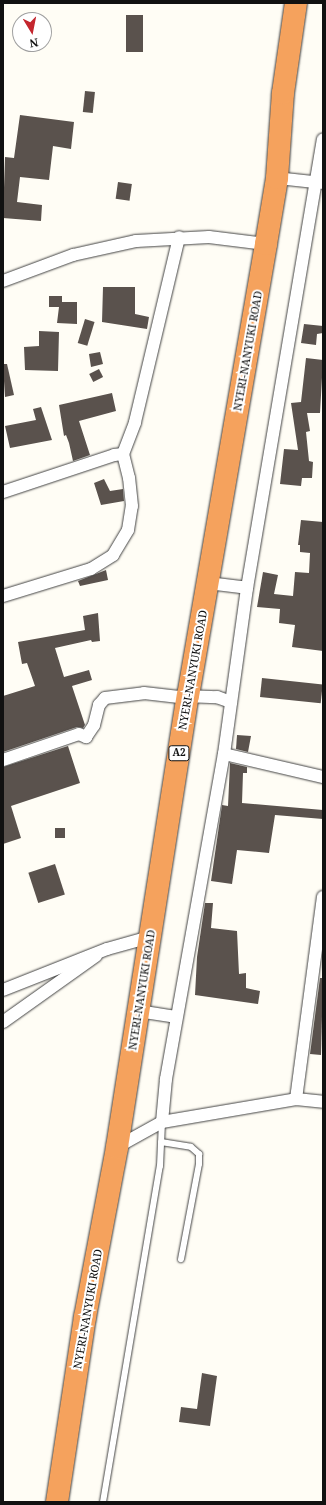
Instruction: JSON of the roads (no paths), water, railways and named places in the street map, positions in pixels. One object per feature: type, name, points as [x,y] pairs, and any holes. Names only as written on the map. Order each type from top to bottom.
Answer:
[{"type":"highway","name":"NYERI-NANYUKI ROAD","points":[[57,1502],[85,1317],[117,1147],[186,697],[208,583],[277,178],[283,93],[296,3]]},
{"type":"street","points":[[162,1122],[176,1017],[224,754],[247,588],[318,183],[323,138]]},
{"type":"street","points":[[277,178],[318,183]]},
{"type":"street","points":[[3,281],[100,248],[136,241],[209,236],[266,244]]},
{"type":"street","points":[[3,596],[91,570],[113,555],[128,530],[132,506],[129,478],[123,454],[135,422],[179,237]]},
{"type":"street","points":[[3,492],[114,455],[123,454]]},
{"type":"street","points":[[208,583],[247,588]]},
{"type":"street","points":[[3,760],[79,734],[86,737],[94,724],[99,705],[105,698],[144,693],[186,697],[216,697],[231,702]]},
{"type":"street","points":[[224,754],[323,778]]},
{"type":"street","points":[[296,1099],[323,896]]},
{"type":"street","points":[[3,990],[107,949],[150,937]]},
{"type":"street","points":[[3,1022],[107,949]]},
{"type":"street","points":[[138,1011],[176,1017]]},
{"type":"street","points":[[117,1147],[162,1122],[296,1099],[323,1102]]},
{"type":"lane","points":[[103,1502],[160,1166],[162,1122]]},
{"type":"lane","points":[[161,1142],[191,1147],[199,1154],[199,1164],[180,1259]]}]
